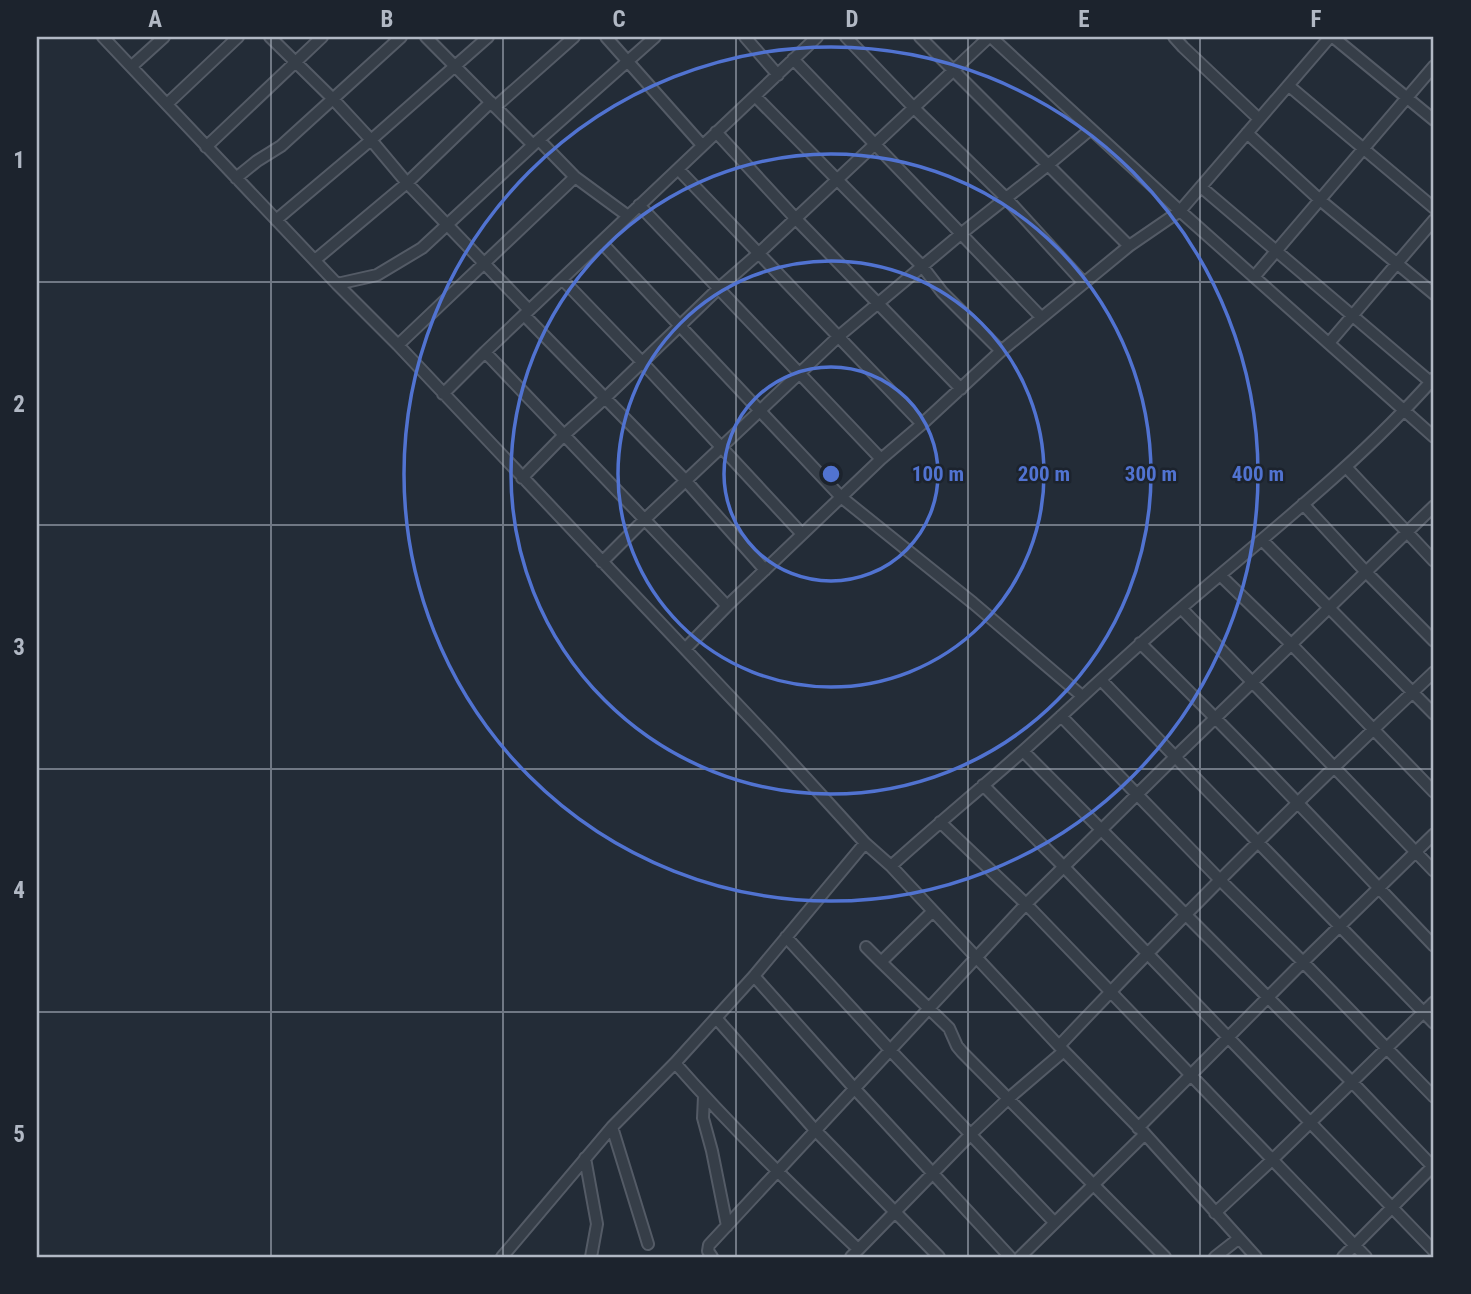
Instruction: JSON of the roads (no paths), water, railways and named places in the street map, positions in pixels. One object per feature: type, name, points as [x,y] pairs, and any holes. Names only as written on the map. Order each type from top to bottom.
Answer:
[{"type":"street","points":[[103,37],[771,740],[865,844],[891,866],[977,956],[1256,1257]]},
{"type":"street","points":[[132,66],[164,37]]},
{"type":"street","points":[[167,104],[238,37]]},
{"type":"street","points":[[270,37],[333,99],[407,183],[484,263],[604,399],[686,481],[765,570]]},
{"type":"street","points":[[206,147],[322,37]]},
{"type":"street","points":[[236,178],[281,146],[401,37]]},
{"type":"street","points":[[426,37],[493,105],[575,177],[628,216]]},
{"type":"street","points":[[276,220],[488,37]]},
{"type":"street","points":[[315,260],[574,37]]},
{"type":"street","points":[[606,37],[702,145]]},
{"type":"street","points":[[337,284],[377,275],[422,248],[655,37]]},
{"type":"street","points":[[745,37],[778,75]]},
{"type":"street","points":[[443,394],[817,37]]},
{"type":"street","points":[[846,37],[1006,198],[1083,282]]},
{"type":"street","points":[[920,37],[1129,246]]},
{"type":"street","points":[[522,478],[719,288],[993,37],[1180,211],[1434,437]]},
{"type":"street","points":[[1174,37],[1259,119]]},
{"type":"street","points":[[1183,47],[1192,37]]},
{"type":"street","points":[[685,649],[881,459],[1001,351],[1129,246],[1180,211],[1332,37],[1434,120]]},
{"type":"street","points":[[793,59],[1041,317]]},
{"type":"street","points":[[1254,277],[1434,66]]},
{"type":"street","points":[[1289,86],[1434,208]]},
{"type":"street","points":[[755,96],[922,266],[942,292],[1001,351]]},
{"type":"street","points":[[602,562],[839,336],[961,233],[1091,129]]},
{"type":"street","points":[[716,132],[796,219],[961,389]]},
{"type":"street","points":[[1247,134],[1320,200],[1434,294]]},
{"type":"street","points":[[678,169],[922,424]]},
{"type":"street","points":[[398,345],[575,177]]},
{"type":"street","points":[[891,866],[1023,751],[1140,643],[1346,467],[1433,382],[1201,187]]},
{"type":"street","points":[[639,205],[881,459]]},
{"type":"street","points":[[1329,343],[1434,220]]},
{"type":"street","points":[[601,242],[841,497],[974,603],[1082,696]]},
{"type":"street","points":[[562,279],[802,534]]},
{"type":"street","points":[[485,352],[727,606]]},
{"type":"street","points":[[1346,467],[1434,561]]},
{"type":"street","points":[[1303,504],[1434,641]]},
{"type":"street","points":[[712,1257],[708,1251],[709,1245],[1026,904],[1434,506]]},
{"type":"street","points":[[1262,540],[1434,714]]},
{"type":"street","points":[[1221,576],[1292,645],[1434,792]]},
{"type":"street","points":[[1181,608],[1434,871]]},
{"type":"street","points":[[1140,643],[1298,801],[1434,946]]},
{"type":"street","points":[[675,1063],[704,1097],[854,1253],[971,1134],[1061,1049],[1110,991],[1184,915],[1298,801],[1434,672]]},
{"type":"street","points":[[1101,680],[1434,1023]]},
{"type":"street","points":[[1061,716],[1434,1097]]},
{"type":"street","points":[[1023,751],[1434,1166],[1343,1257]]},
{"type":"street","points":[[983,785],[1434,1251]]},
{"type":"street","points":[[940,822],[1026,904],[1366,1257]]},
{"type":"street","points":[[1020,1257],[1094,1185],[1190,1075],[1434,834]]},
{"type":"street","points":[[502,1257],[611,1126],[675,1063],[754,976],[865,844]]},
{"type":"street","points":[[881,962],[933,911]]},
{"type":"street","points":[[786,937],[1054,1222]]},
{"type":"street","points":[[866,947],[948,1028],[962,1052],[1165,1257]]},
{"type":"street","points":[[754,976],[1010,1257]]},
{"type":"street","points":[[1215,1213],[1434,1002]]},
{"type":"street","points":[[716,1018],[815,1130],[939,1257]]},
{"type":"street","points":[[704,1097],[703,1118],[727,1226]]},
{"type":"street","points":[[611,1126],[648,1244]]},
{"type":"street","points":[[585,1158],[597,1224],[592,1257]]},
{"type":"street","points":[[1215,1257],[1238,1238]]}]
